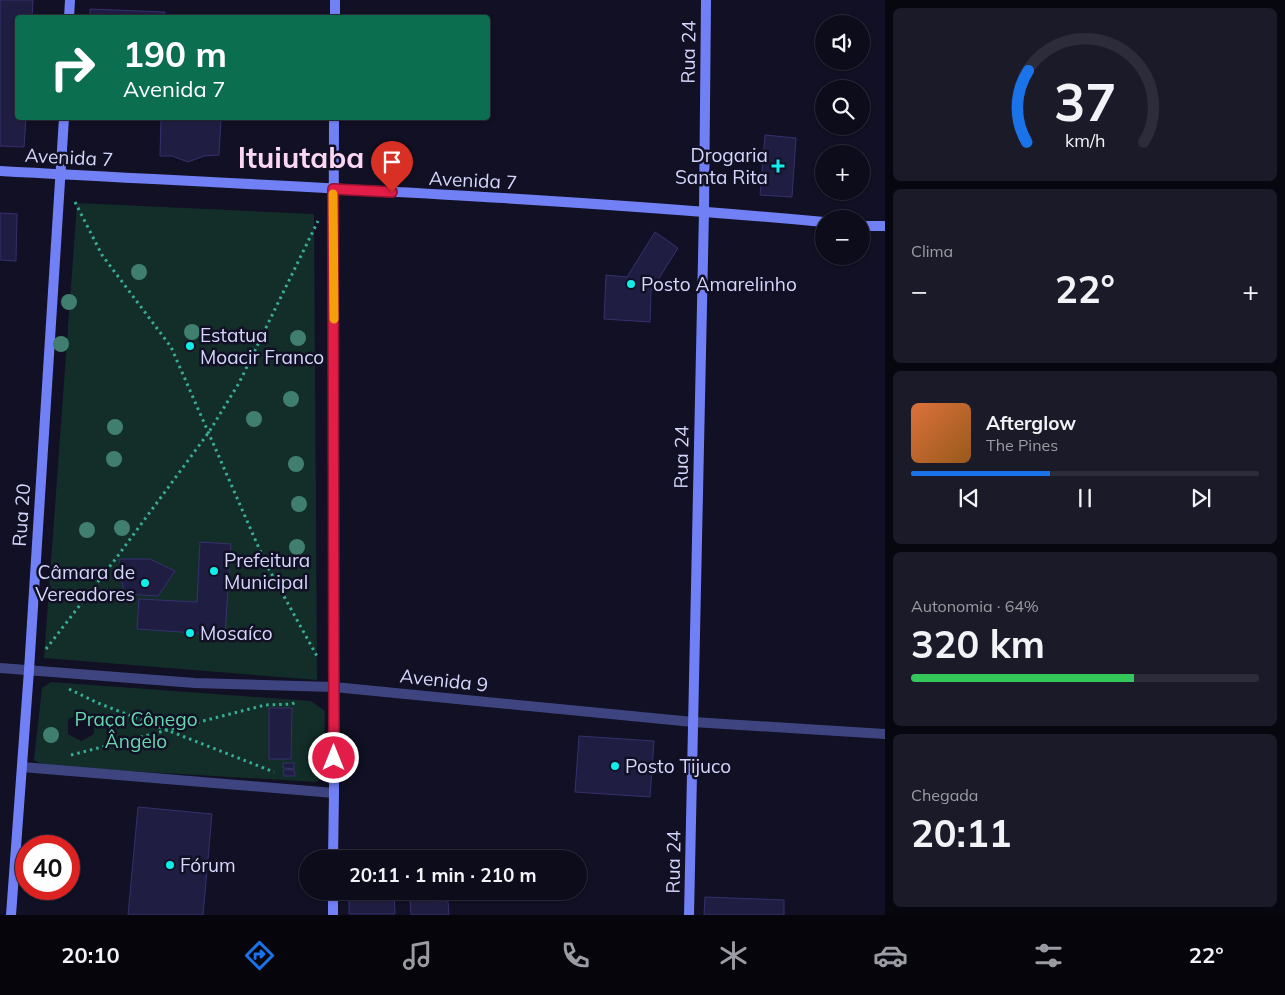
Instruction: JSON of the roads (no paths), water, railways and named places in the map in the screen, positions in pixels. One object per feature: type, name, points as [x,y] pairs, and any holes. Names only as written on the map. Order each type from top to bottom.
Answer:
[{"type":"street","points":[[69,15],[70,0]]},
{"type":"street","points":[[335,0],[335,15]]},
{"type":"street","name":"Rua 24","points":[[689,915],[704,211],[706,0]]},
{"type":"street","name":"Rua 20","points":[[11,915],[29,670],[64,120]]},
{"type":"street","points":[[333,850],[334,120]]},
{"type":"street","name":"Avenida 7","points":[[0,171],[704,211],[815,221]]},
{"type":"street","points":[[870,226],[885,226]]},
{"type":"street","name":"Avenida 9","points":[[0,668],[195,683],[334,687],[693,722],[885,734]]},
{"type":"street","points":[[22,768],[334,793]]},
{"type":"street","points":[[333,900],[333,915]]},
{"type":"place","name":"Drogaria Santa Rita","points":[[778,166]]},
{"type":"place","name":"Posto Amarelinho","points":[[631,284]]},
{"type":"place","name":"Estatua Moacir Franco","points":[[190,346]]},
{"type":"place","name":"Prefeitura Municipal","points":[[214,571]]},
{"type":"place","name":"Câmara de Vereadores","points":[[145,583]]},
{"type":"place","name":"Mosaíco","points":[[190,633]]},
{"type":"place","name":"Posto Tijuco","points":[[615,766]]},
{"type":"place","name":"Fórum","points":[[170,865]]},
{"type":"district","name":"Ituiutaba","points":[[301,158]]},
{"type":"park label","name":"Praça Cônego Ângelo","points":[[136,730]]}]
